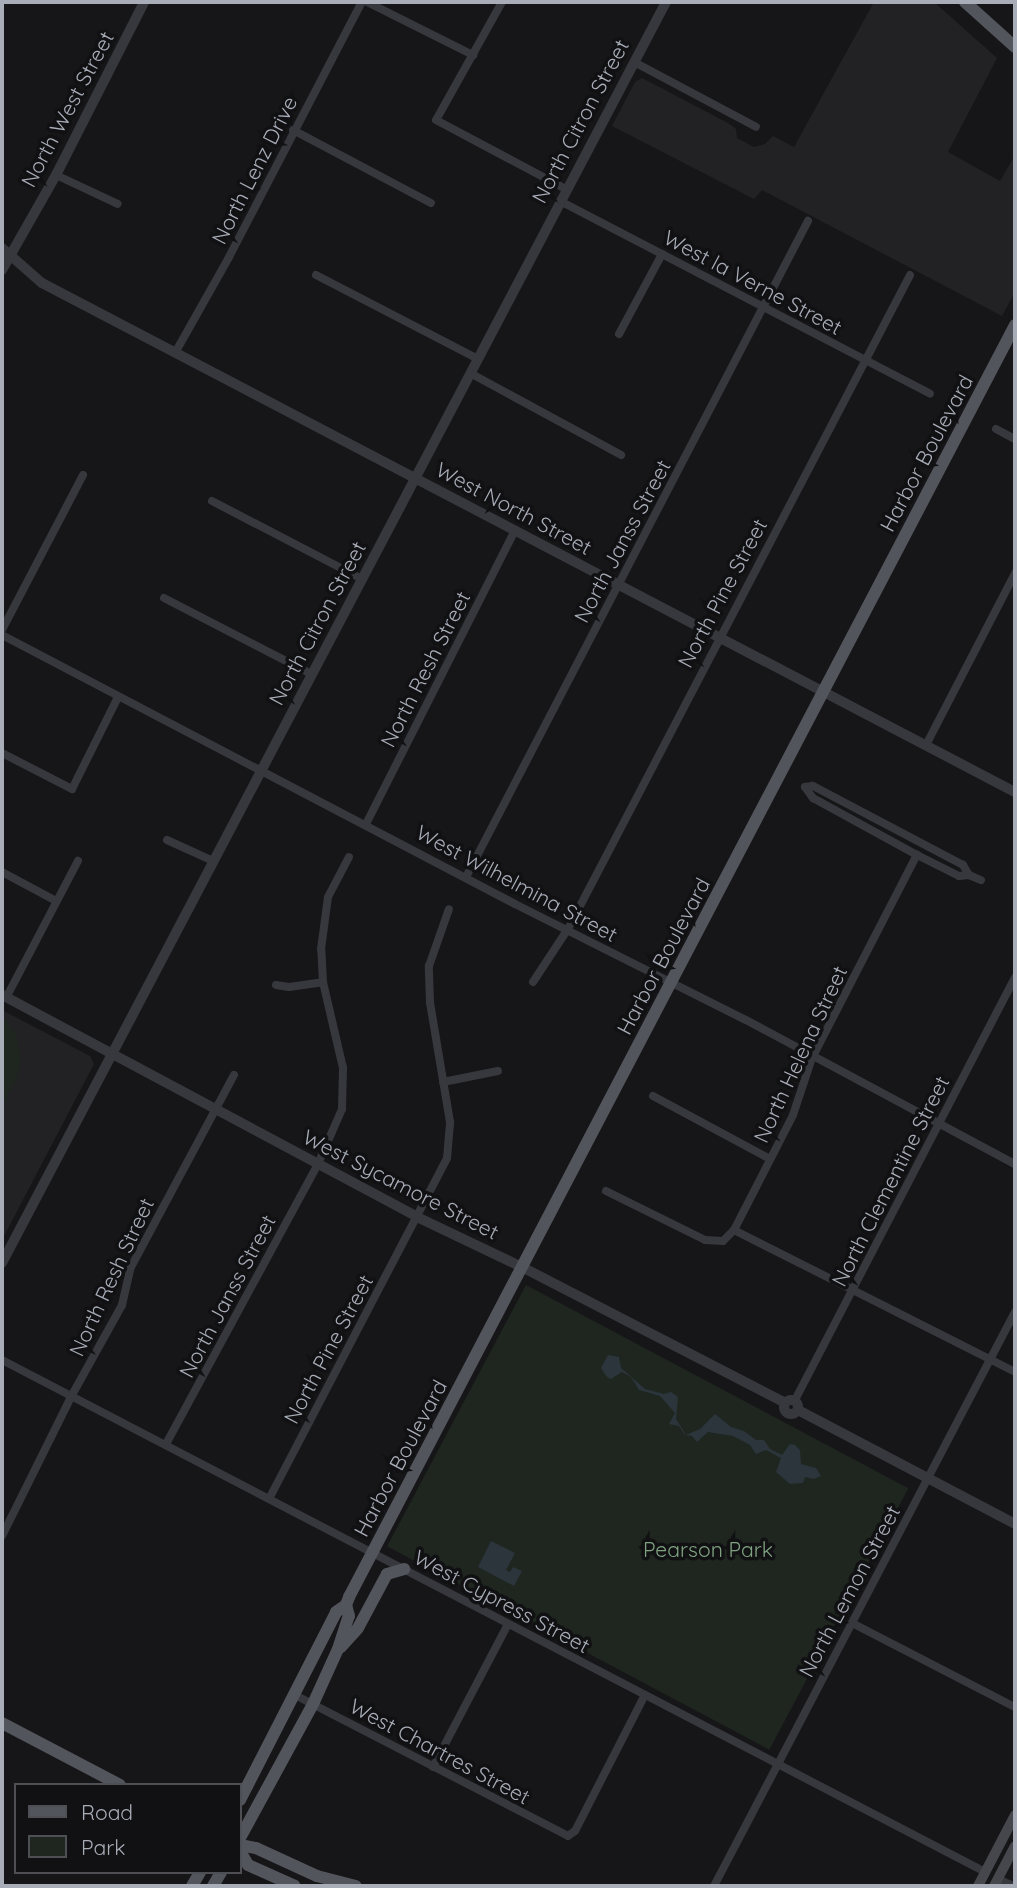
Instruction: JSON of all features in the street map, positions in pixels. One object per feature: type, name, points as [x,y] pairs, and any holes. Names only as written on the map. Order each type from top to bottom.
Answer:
[{"type":"main road","points":[[965,2],[1015,47]]},
{"type":"main road","name":"Harbor Boulevard","points":[[242,1796],[336,1612],[346,1605],[1015,325]]},
{"type":"main road","points":[[338,1649],[358,1628],[387,1574],[404,1569]]},
{"type":"main road","name":"Harbor Boulevard","points":[[242,1834],[313,1704],[338,1649],[349,1616],[346,1605]]},
{"type":"main road","points":[[2,1723],[116,1783]]},
{"type":"main road","points":[[978,1886],[1015,1815]]},
{"type":"main road","points":[[242,1846],[256,1849],[317,1876],[356,1886]]},
{"type":"main road","points":[[996,1882],[1015,1846]]},
{"type":"main road","points":[[995,1853],[996,1882]]},
{"type":"main road","points":[[242,1854],[248,1864],[295,1886]]},
{"type":"main road","points":[[985,1872],[987,1886]]},
{"type":"street","name":"North West Street","points":[[2,270],[5,251],[57,174],[144,2]]},
{"type":"street","points":[[364,2],[473,55]]},
{"type":"street","name":"North Lenz Drive","points":[[175,353],[364,2]]},
{"type":"street","points":[[502,2],[436,120],[566,189]]},
{"type":"street","name":"North Citron Street","points":[[2,1263],[666,2]]},
{"type":"street","points":[[634,62],[757,127]]},
{"type":"street","points":[[293,130],[431,203]]},
{"type":"street","points":[[57,174],[118,204]]},
{"type":"street","name":"West la Verne Street","points":[[560,201],[930,394]]},
{"type":"street","name":"North Janss Street","points":[[466,877],[808,221]]},
{"type":"street","name":"West North Street","points":[[5,251],[42,284],[1015,792]]},
{"type":"street","points":[[620,334],[662,254]]},
{"type":"street","points":[[316,275],[478,359]]},
{"type":"street","name":"North Pine Street","points":[[533,982],[568,929],[910,275]]},
{"type":"street","points":[[470,373],[621,455]]},
{"type":"street","points":[[996,429],[1015,439]]},
{"type":"street","points":[[2,632],[83,475]]},
{"type":"street","points":[[212,501],[362,579]]},
{"type":"street","name":"North Resh Street","points":[[366,824],[515,530]]},
{"type":"street","points":[[926,745],[1015,573]]},
{"type":"street","points":[[164,597],[311,674]]},
{"type":"street","name":"West Wilhelmina Street","points":[[2,632],[118,697],[670,982],[1015,1164]]},
{"type":"street","points":[[2,753],[72,789],[118,697]]},
{"type":"street","points":[[969,875],[963,866],[813,786],[805,787],[813,798],[917,855],[958,876],[969,875],[981,880]]},
{"type":"street","points":[[167,840],[213,861]]},
{"type":"street","name":"North Helena Street","points":[[734,1230],[793,1115],[813,1058],[917,855]]},
{"type":"street","name":"North Janss Street","points":[[166,1444],[318,1164],[342,1109],[343,1068],[323,982],[321,949],[324,917],[337,877],[349,857]]},
{"type":"street","points":[[4,996],[78,861]]},
{"type":"street","points":[[2,872],[56,901]]},
{"type":"street","name":"North Pine Street","points":[[270,1497],[447,1158],[450,1122],[429,1002],[429,966],[449,909]]},
{"type":"street","name":"North Clementine Street","points":[[793,1404],[855,1290],[1015,978]]},
{"type":"street","points":[[276,985],[289,987],[323,982]]},
{"type":"street","name":"West Sycamore Street","points":[[4,996],[417,1217],[793,1404],[1015,1524]]},
{"type":"street","points":[[443,1082],[498,1071]]},
{"type":"street","name":"North Resh Street","points":[[2,1536],[72,1395],[122,1305],[131,1267],[234,1075]]},
{"type":"street","points":[[653,1096],[770,1159]]},
{"type":"street","points":[[606,1191],[705,1240],[723,1241],[734,1230],[1015,1372]]},
{"type":"street","name":"North Lemon Street","points":[[713,1886],[1015,1312]]},
{"type":"street","name":"West Cypress Street","points":[[2,1360],[270,1497],[985,1872]]},
{"type":"street","points":[[852,1623],[1015,1707]]},
{"type":"street","points":[[433,1767],[508,1624]]},
{"type":"street","name":"West Chartres Street","points":[[295,1695],[568,1836],[575,1831],[645,1695]]},
{"type":"street","points":[[996,1882],[1013,1886]]},
{"type":"shaded area","points":[[874,2],[934,2],[997,58],[948,152],[1000,181],[1015,155],[1015,292],[1002,316],[762,190],[754,199],[612,126],[635,82],[642,78],[728,123],[736,129],[737,138],[754,147],[765,144],[773,136],[794,147]]},
{"type":"shaded area","points":[[2,1010],[90,1056],[94,1064],[2,1240]]},
{"type":"shaded area","points":[[608,1355],[619,1357],[621,1368],[645,1389],[664,1394],[671,1392],[678,1397],[676,1419],[686,1435],[700,1429],[715,1414],[731,1427],[744,1431],[756,1440],[764,1440],[770,1449],[782,1455],[790,1444],[795,1445],[800,1450],[801,1464],[816,1468],[821,1476],[814,1479],[805,1477],[803,1483],[790,1484],[776,1472],[781,1458],[766,1450],[756,1454],[750,1445],[733,1436],[708,1432],[697,1442],[692,1436],[685,1435],[679,1426],[669,1424],[675,1413],[660,1396],[639,1390],[631,1377],[622,1372],[611,1379],[607,1377],[601,1368]]},
{"type":"shaded area","points":[[491,1541],[515,1553],[506,1570],[510,1572],[513,1567],[522,1571],[514,1586],[478,1567]]},
{"type":"green space","points":[[2,1016],[16,1034],[21,1058],[18,1075],[2,1108]]},
{"type":"green space","name":"Pearson Park","points":[[526,1285],[908,1488],[769,1750],[387,1546]]}]
